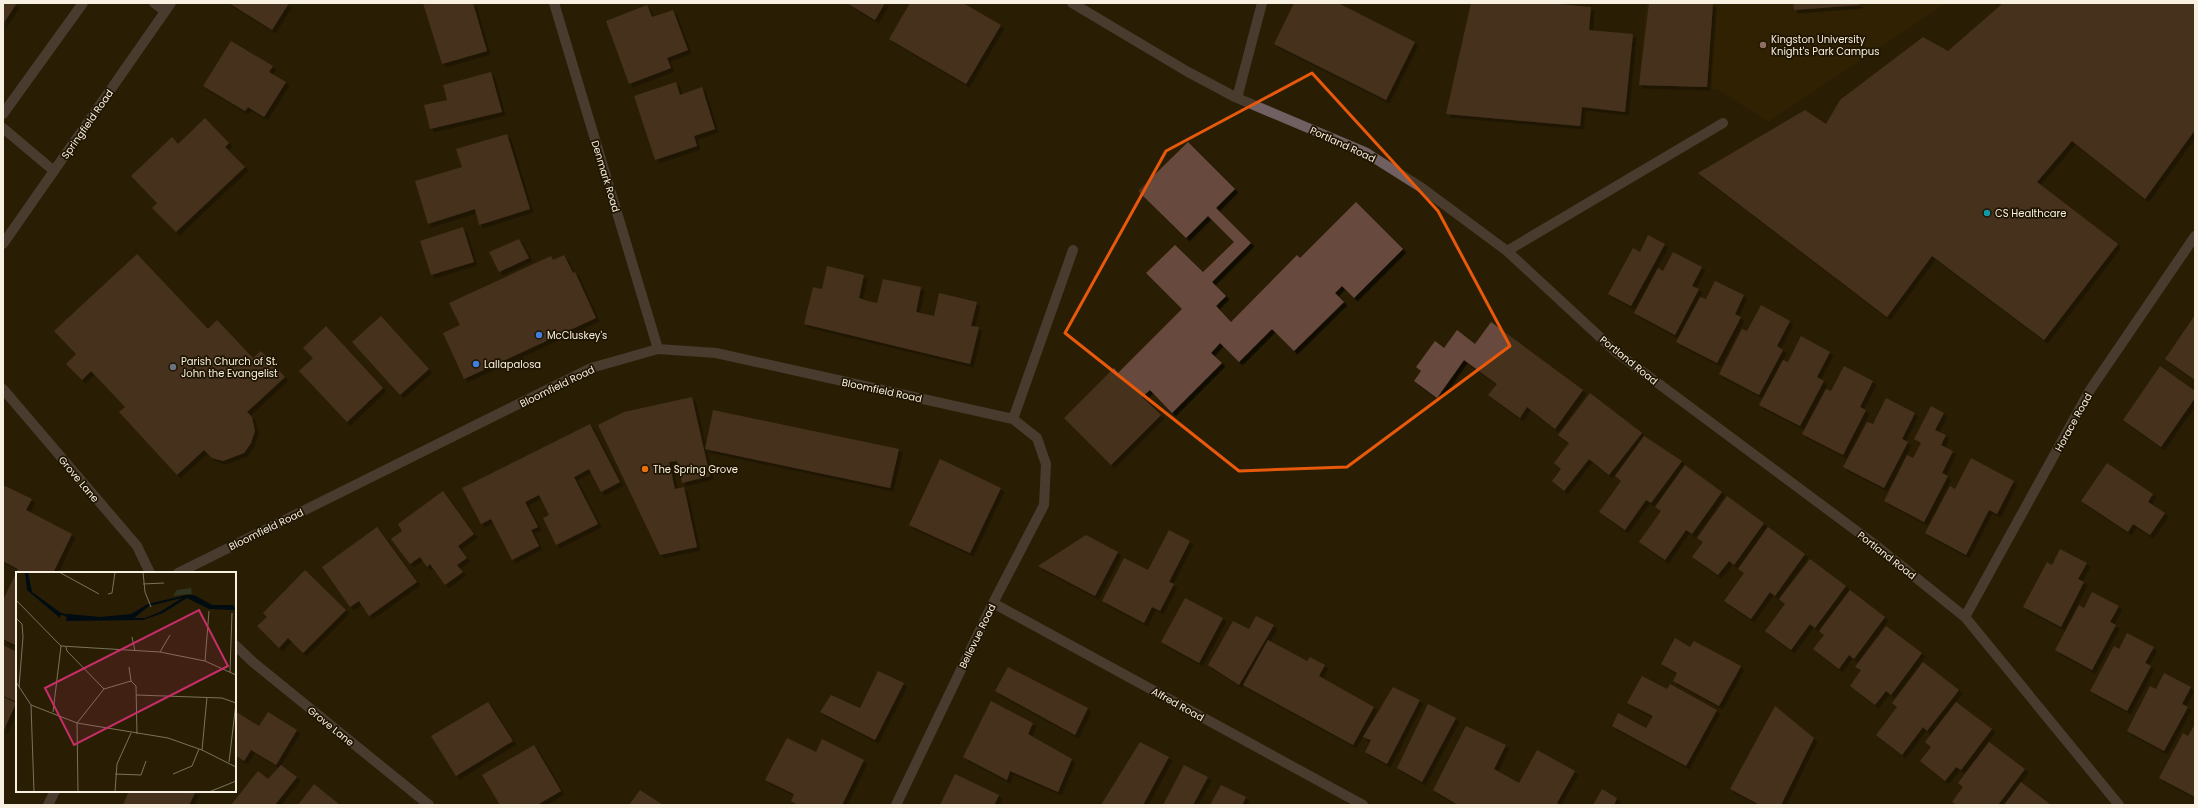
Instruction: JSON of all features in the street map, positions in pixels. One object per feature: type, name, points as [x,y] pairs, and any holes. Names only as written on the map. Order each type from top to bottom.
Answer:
[{"type":"street","points":[[3,114],[83,3]]},
{"type":"street","points":[[154,3],[168,7]]},
{"type":"street","name":"Denmark Road","points":[[554,3],[658,350]]},
{"type":"street","name":"Portland Road","points":[[1072,3],[1188,72],[1237,98],[1365,152],[1422,188],[1507,251],[1616,352],[1874,544],[1965,617],[2119,805]]},
{"type":"street","points":[[1237,98],[1262,3]]},
{"type":"street","name":"Springfield Road","points":[[3,244],[168,7]]},
{"type":"street","points":[[1507,251],[1723,123]]},
{"type":"street","points":[[3,128],[54,171]]},
{"type":"street","name":"Horace Road","points":[[1965,617],[2090,390],[2195,236]]},
{"type":"street","points":[[1013,419],[1073,250]]},
{"type":"street","name":"Bloomfield Road","points":[[180,572],[591,368],[658,350],[716,353],[1013,419],[1037,438],[1046,464]]},
{"type":"street","name":"Grove Lane","points":[[3,389],[137,546],[150,572]]},
{"type":"street","name":"Bellevue Road","points":[[896,805],[993,603],[1044,505],[1046,464]]},
{"type":"street","name":"Alfred Road","points":[[993,603],[1363,805]]},
{"type":"street","name":"Grove Lane","points":[[236,646],[254,663],[428,805]]},
{"type":"street","points":[[48,805],[54,792]]},
{"type":"highlighted area","points":[[1312,73],[1438,211],[1510,346],[1347,467],[1239,471],[1065,333],[1166,151]]},
{"type":"shaded area","name":"Kingston University Knight's Park Campus","points":[[1631,3],[1947,3],[1768,122],[1717,89],[1639,85],[1646,4]]},
{"type":"building","points":[[3,3],[17,3],[3,24]]},
{"type":"building","points":[[229,3],[289,3],[272,30]]},
{"type":"building","points":[[423,3],[473,3],[487,51],[442,64]]},
{"type":"building","points":[[847,3],[885,3],[875,20]]},
{"type":"building","points":[[910,3],[963,3],[1001,25],[966,84],[889,39]]},
{"type":"building","points":[[1294,3],[1338,3],[1415,42],[1386,100],[1274,44]]},
{"type":"building","points":[[1471,3],[1548,3],[1591,7],[1589,30],[1633,34],[1625,112],[1582,107],[1580,126],[1446,114]]},
{"type":"building","points":[[1649,3],[1713,3],[1707,87],[1639,85]]},
{"type":"building","points":[[1793,3],[1859,3],[1859,5],[1794,10]]},
{"type":"building","points":[[2003,3],[2195,3],[2195,130],[2145,199],[2072,141],[2037,182],[2118,244],[2044,340],[1932,256],[1887,317],[1698,173],[1805,110],[1826,124],[1840,100],[1923,37],[1948,51]]},
{"type":"building","points":[[647,5],[652,17],[673,10],[688,50],[667,58],[671,68],[629,84],[606,21]]},
{"type":"building","points":[[231,41],[273,66],[269,72],[286,82],[264,117],[248,107],[245,111],[203,86]]},
{"type":"building","points":[[491,72],[502,112],[430,129],[424,105],[447,100],[443,85]]},
{"type":"building","points":[[676,82],[680,95],[702,87],[715,129],[694,136],[697,146],[655,160],[634,96]]},
{"type":"building","points":[[205,118],[229,143],[225,147],[245,167],[176,232],[152,208],[157,203],[131,176],[172,137],[178,144]]},
{"type":"building","points":[[507,134],[530,209],[479,225],[475,209],[428,224],[415,181],[462,167],[456,149]]},
{"type":"building","points":[[1188,142],[1235,189],[1216,208],[1251,243],[1212,282],[1226,296],[1216,306],[1231,322],[1297,255],[1300,258],[1356,202],[1403,249],[1354,298],[1342,286],[1335,293],[1344,302],[1294,351],[1272,329],[1239,362],[1220,343],[1211,353],[1222,363],[1172,413],[1150,390],[1142,397],[1161,415],[1111,465],[1064,418],[1114,368],[1118,373],[1182,309],[1146,273],[1175,245],[1203,272],[1234,242],[1208,216],[1186,238],[1138,191]]},
{"type":"building","points":[[463,227],[474,262],[431,275],[420,241]]},
{"type":"building","points":[[1648,235],[1665,244],[1631,306],[1608,294],[1633,248],[1640,252]]},
{"type":"building","points":[[519,239],[529,258],[499,272],[489,252]]},
{"type":"building","points":[[1673,252],[1702,267],[1692,286],[1699,289],[1675,335],[1634,313],[1658,268],[1663,271]]},
{"type":"building","name":"Parish Church of St. John the Evangelist","points":[[137,254],[208,329],[217,320],[253,358],[261,351],[285,377],[247,412],[252,417],[255,431],[251,443],[244,453],[223,461],[212,458],[204,450],[177,475],[119,412],[125,407],[91,371],[82,380],[66,364],[76,354],[54,331]]},
{"type":"building","points":[[564,255],[573,273],[575,272],[596,318],[464,379],[443,333],[460,325],[449,303],[551,256],[553,260]]},
{"type":"building","points":[[827,266],[864,275],[859,298],[868,301],[877,303],[883,279],[921,287],[916,312],[934,316],[939,293],[977,302],[971,326],[979,327],[970,364],[804,324],[813,287],[822,289]]},
{"type":"building","points":[[1715,281],[1744,295],[1735,314],[1741,317],[1717,363],[1676,342],[1700,297],[1706,299]]},
{"type":"building","points":[[1761,305],[1790,321],[1777,346],[1783,350],[1759,395],[1719,374],[1742,329],[1747,331]]},
{"type":"building","points":[[2195,315],[2195,380],[2165,359]]},
{"type":"building","points":[[381,316],[429,369],[400,395],[352,342]]},
{"type":"building","points":[[1491,322],[1583,390],[1555,429],[1527,407],[1520,418],[1488,395],[1497,384],[1464,360],[1437,398],[1414,381],[1421,371],[1416,367],[1435,341],[1444,348],[1457,330],[1475,344]]},
{"type":"building","points":[[326,326],[383,388],[347,422],[299,371],[313,358],[303,348]]},
{"type":"building","points":[[1801,336],[1830,352],[1817,377],[1824,381],[1800,426],[1759,405],[1783,360],[1788,362]]},
{"type":"building","points":[[1844,366],[1873,381],[1860,407],[1866,410],[1843,455],[1802,434],[1826,389],[1831,391]]},
{"type":"building","points":[[2160,366],[2195,391],[2195,398],[2161,447],[2123,420]]},
{"type":"building","points":[[1590,393],[1642,433],[1609,475],[1589,459],[1564,491],[1552,481],[1561,469],[1554,463],[1569,443],[1558,435]]},
{"type":"building","name":"The Spring Grove","points":[[692,397],[710,476],[682,483],[677,461],[669,462],[675,489],[684,487],[697,547],[660,555],[598,425],[624,412]]},
{"type":"building","points":[[1886,398],[1915,413],[1902,439],[1908,442],[1884,488],[1843,467],[1867,422],[1873,424]]},
{"type":"building","points":[[1931,406],[1944,413],[1935,430],[1946,435],[1941,445],[1953,451],[1942,473],[1948,476],[1924,522],[1884,501],[1907,455],[1913,458],[1921,443],[1914,439]]},
{"type":"building","points":[[713,410],[899,449],[890,488],[705,449]]},
{"type":"building","points":[[590,424],[620,482],[601,492],[589,469],[574,477],[598,524],[556,545],[543,518],[549,515],[539,495],[525,502],[538,527],[531,530],[539,546],[512,560],[491,519],[481,524],[462,488]]},
{"type":"building","points":[[1644,436],[1682,461],[1651,503],[1646,500],[1625,530],[1599,512],[1621,481],[1615,476]]},
{"type":"building","points":[[1971,458],[2014,481],[1997,514],[1989,510],[1966,555],[1925,533],[1950,486],[1955,489]]},
{"type":"building","points":[[940,459],[1001,488],[970,553],[909,525]]},
{"type":"building","points":[[2107,463],[2153,494],[2148,502],[2165,513],[2150,535],[2133,524],[2128,532],[2081,501]]},
{"type":"building","points":[[1685,465],[1722,492],[1692,534],[1686,530],[1665,560],[1639,542],[1661,511],[1655,507]]},
{"type":"building","points":[[3,485],[32,499],[26,510],[72,534],[53,572],[17,572],[18,569],[3,561]]},
{"type":"building","points":[[443,491],[474,534],[458,546],[467,558],[457,565],[463,572],[445,585],[430,564],[427,567],[420,557],[410,564],[391,539],[402,531],[398,524]]},
{"type":"building","points":[[1727,496],[1764,523],[1734,565],[1729,561],[1718,575],[1692,557],[1703,542],[1697,538]]},
{"type":"building","points":[[377,527],[417,582],[369,616],[359,601],[350,607],[322,567]]},
{"type":"building","points":[[1768,527],[1805,554],[1775,596],[1770,592],[1751,619],[1724,601],[1744,573],[1738,569]]},
{"type":"building","points":[[1169,530],[1190,541],[1169,582],[1174,584],[1160,611],[1152,607],[1144,623],[1102,601],[1124,558],[1148,570]]},
{"type":"building","points":[[1086,535],[1118,552],[1095,596],[1038,566]]},
{"type":"building","points":[[2060,549],[2087,563],[2078,579],[2084,582],[2061,627],[2023,607],[2047,562],[2052,565]]},
{"type":"building","points":[[1810,559],[1846,586],[1815,628],[1810,624],[1791,650],[1765,631],[1785,604],[1779,599]]},
{"type":"building","points":[[305,570],[346,610],[303,653],[288,638],[279,648],[257,626],[267,617],[263,613]]},
{"type":"building","points":[[16,573],[16,646],[3,639],[3,600]]},
{"type":"building","points":[[1850,590],[1885,617],[1854,659],[1849,655],[1839,669],[1813,649],[1824,635],[1819,631]]},
{"type":"building","points":[[2092,592],[2119,606],[2110,622],[2116,625],[2092,670],[2055,650],[2079,605],[2084,608]]},
{"type":"building","points":[[1185,598],[1223,618],[1199,663],[1161,642]]},
{"type":"building","points":[[1256,616],[1274,625],[1239,685],[1208,665],[1233,621],[1249,629]]},
{"type":"building","points":[[1886,626],[1922,653],[1891,695],[1886,691],[1875,705],[1850,686],[1861,670],[1855,667]]},
{"type":"building","points":[[2127,633],[2154,647],[2145,663],[2151,666],[2127,711],[2090,691],[2114,646],[2119,649]]},
{"type":"building","points":[[1675,638],[1690,647],[1694,641],[1741,666],[1719,706],[1673,681],[1677,673],[1661,664]]},
{"type":"building","points":[[1268,640],[1307,661],[1310,657],[1325,665],[1319,676],[1374,707],[1353,745],[1243,685]]},
{"type":"building","points":[[3,645],[16,652],[16,702],[3,696]]},
{"type":"building","points":[[1923,662],[1959,690],[1927,731],[1923,727],[1902,755],[1876,735],[1897,707],[1892,703]]},
{"type":"building","points":[[1008,667],[1088,708],[1075,735],[995,691]]},
{"type":"building","points":[[878,671],[904,683],[875,740],[820,712],[831,695],[860,708]]},
{"type":"building","points":[[2164,673],[2191,687],[2182,704],[2188,707],[2164,751],[2127,731],[2150,686],[2156,689]]},
{"type":"building","points":[[1642,676],[1667,689],[1670,684],[1717,710],[1686,766],[1612,726],[1618,713],[1646,728],[1653,716],[1627,703]]},
{"type":"building","points":[[1393,687],[1420,700],[1387,764],[1365,752],[1371,740],[1363,737]]},
{"type":"building","points":[[3,697],[16,703],[3,732]]},
{"type":"building","points":[[991,701],[1033,723],[1028,734],[1072,759],[1058,792],[1010,771],[1007,780],[963,757]]},
{"type":"building","points":[[488,702],[513,741],[456,776],[431,736]]},
{"type":"building","points":[[1956,702],[1992,729],[1961,770],[1956,767],[1945,781],[1920,761],[1931,747],[1925,742]]},
{"type":"building","points":[[1428,704],[1456,718],[1422,782],[1397,768]]},
{"type":"building","points":[[1775,706],[1814,738],[1781,805],[1760,805],[1730,789]]},
{"type":"building","points":[[236,712],[259,726],[268,712],[297,730],[276,765],[251,750],[244,761],[236,756]]},
{"type":"building","points":[[2195,724],[2195,797],[2159,778],[2183,733],[2188,736]]},
{"type":"building","points":[[1466,726],[1506,745],[1494,769],[1519,783],[1537,750],[1575,771],[1557,803],[1560,805],[1458,805],[1433,790]]},
{"type":"building","points":[[787,738],[816,752],[822,739],[864,760],[842,805],[798,805],[791,801],[794,794],[765,780]]},
{"type":"building","points":[[1140,742],[1169,757],[1143,805],[1101,805]]},
{"type":"building","points":[[1989,742],[2025,769],[1998,805],[1957,805],[1952,802],[1963,787],[1958,783]]},
{"type":"building","points":[[534,745],[561,791],[537,805],[500,805],[482,775]]},
{"type":"building","points":[[281,765],[297,777],[275,805],[231,805],[258,771],[268,779]]},
{"type":"building","points":[[1184,765],[1208,777],[1193,805],[1163,805]]},
{"type":"building","points":[[955,774],[999,795],[994,805],[940,805]]},
{"type":"building","points":[[2021,782],[2051,805],[2004,805]]},
{"type":"building","points":[[314,784],[340,805],[298,805]]},
{"type":"building","points":[[1221,785],[1246,797],[1242,805],[1210,805]]},
{"type":"building","points":[[1602,789],[1617,798],[1614,805],[1593,805]]},
{"type":"building","points":[[640,790],[663,805],[629,805]]},
{"type":"building","points":[[129,792],[196,792],[189,805],[123,805]]},
{"type":"place","name":"Kingston University Knight's Park Campus","points":[[1763,45]]},
{"type":"place","name":"CS Healthcare","points":[[1987,213]]},
{"type":"place","name":"McCluskey's","points":[[539,335]]},
{"type":"place","name":"Lallapalosa","points":[[476,364]]},
{"type":"place","name":"Parish Church of St. John the Evangelist","points":[[173,367]]},
{"type":"place","name":"The Spring Grove","points":[[645,469]]}]
